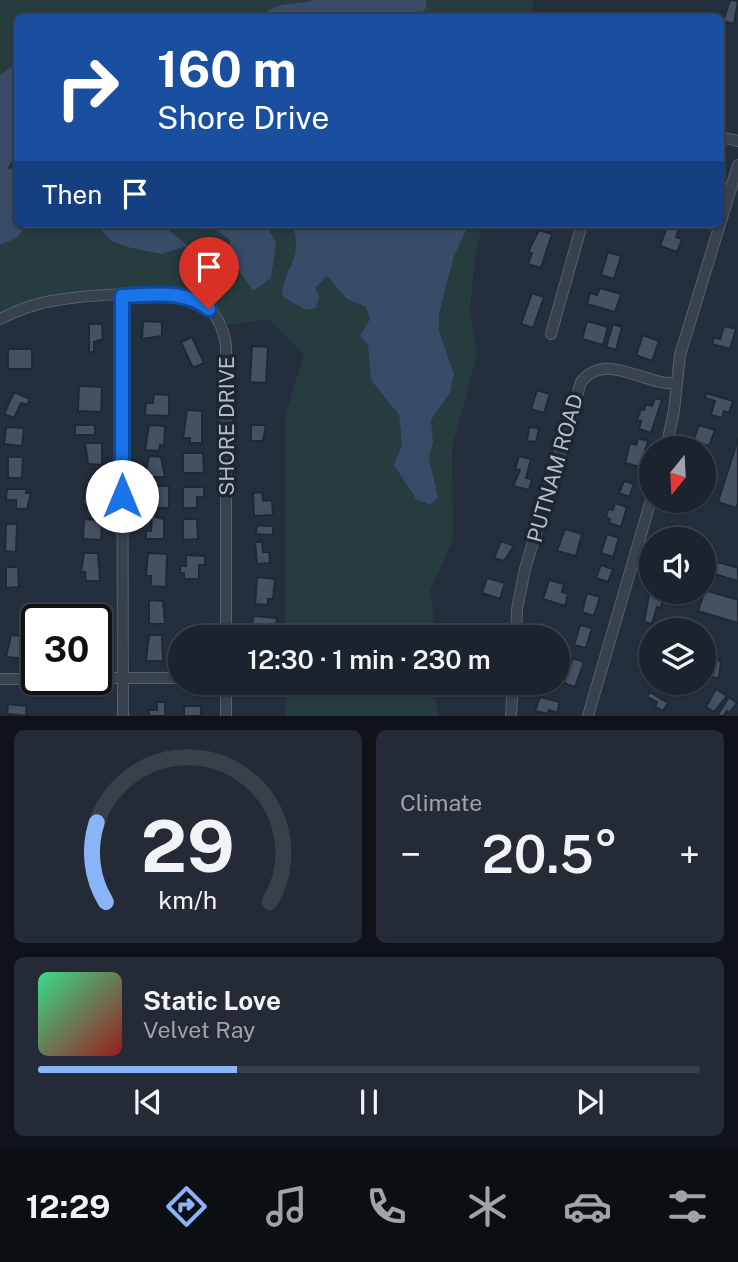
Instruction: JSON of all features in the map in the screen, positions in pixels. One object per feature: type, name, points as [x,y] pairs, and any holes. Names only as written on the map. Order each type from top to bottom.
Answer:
[{"type":"street","points":[[724,209],[738,165]]},
{"type":"street","points":[[551,334],[581,228]]},
{"type":"street","points":[[668,436],[680,355],[718,228]]},
{"type":"street","name":"SHORE DRIVE","points":[[0,319],[51,301],[122,296],[170,294],[192,298],[209,309],[222,329],[226,346],[226,625]]},
{"type":"street","points":[[122,296],[124,716]]},
{"type":"street","name":"PUTNAM ROAD","points":[[517,625],[523,579],[581,382],[590,372],[605,367],[660,383],[676,383]]},
{"type":"street","points":[[588,716],[647,513]]},
{"type":"street","points":[[112,678],[168,678]]},
{"type":"street","points":[[0,679],[21,679]]},
{"type":"street","points":[[226,695],[226,716]]},
{"type":"street","points":[[511,716],[512,695]]},
{"type":"green space","points":[[0,0],[314,0],[279,6],[265,14],[14,14],[14,65],[0,75]]},
{"type":"green space","points":[[426,0],[534,0],[531,14],[421,14],[426,8]]},
{"type":"green space","points":[[24,228],[99,228],[111,242],[161,254],[188,246],[166,228],[214,228],[232,241],[225,250],[233,258],[238,273],[276,243],[268,228],[294,228],[299,243],[283,283],[315,288],[327,276],[347,299],[366,307],[370,319],[361,336],[368,345],[371,380],[399,415],[402,445],[394,465],[416,499],[430,505],[438,497],[429,459],[433,441],[431,420],[450,393],[454,374],[439,330],[439,314],[454,256],[467,228],[482,228],[475,255],[470,310],[477,354],[452,448],[453,539],[430,592],[434,625],[286,625],[286,412],[304,355],[269,319],[227,325],[211,305],[193,295],[41,299],[0,316],[0,245],[17,238]]},
{"type":"green space","points":[[286,695],[435,695],[438,716],[286,716]]},
{"type":"water","points":[[426,0],[426,8],[421,14],[265,14],[279,6],[307,2]]},
{"type":"water","points":[[14,65],[14,157],[7,169],[14,168],[14,228],[24,228],[17,238],[0,245],[0,75]]},
{"type":"water","points":[[100,228],[166,228],[188,246],[161,254],[111,241]]},
{"type":"water","points":[[213,228],[268,228],[276,243],[271,278],[253,291],[225,250],[231,241]]},
{"type":"water","points":[[294,228],[467,228],[454,256],[439,314],[439,331],[454,374],[450,393],[431,420],[433,442],[429,459],[438,497],[430,505],[416,499],[394,465],[402,445],[399,415],[371,380],[368,345],[360,336],[370,319],[366,307],[347,299],[327,276],[315,288],[319,297],[316,308],[306,310],[282,296],[286,276],[295,255]]},
{"type":"building","points":[[730,0],[738,1],[734,24],[724,21]]},
{"type":"building","points":[[667,228],[679,228],[676,237],[682,239],[677,252],[660,246]]},
{"type":"building","points":[[539,230],[552,234],[541,268],[528,264],[532,253],[528,252]]},
{"type":"building","points":[[608,252],[621,256],[614,279],[601,275]]},
{"type":"building","points":[[600,288],[621,294],[615,312],[587,304],[590,293],[597,295]]},
{"type":"building","points":[[532,293],[544,297],[533,328],[521,324]]},
{"type":"building","points":[[143,321],[162,322],[162,336],[142,339]]},
{"type":"building","points":[[587,321],[608,327],[603,345],[582,339]]},
{"type":"building","points":[[89,324],[102,324],[103,339],[94,342],[94,352],[89,352]]},
{"type":"building","points":[[613,324],[622,327],[616,350],[606,347]]},
{"type":"building","points":[[724,326],[736,329],[730,349],[712,344],[714,337],[720,339]]},
{"type":"building","points":[[643,335],[659,341],[652,361],[636,355]]},
{"type":"building","points":[[192,337],[204,363],[193,368],[181,342]]},
{"type":"building","points":[[252,346],[268,347],[266,383],[250,382]]},
{"type":"building","points":[[8,349],[32,349],[32,369],[8,369]]},
{"type":"building","points":[[79,386],[102,387],[101,412],[78,411]]},
{"type":"building","points":[[537,390],[550,394],[544,413],[531,409]]},
{"type":"building","points":[[14,392],[30,399],[27,405],[21,403],[14,418],[4,414]]},
{"type":"building","points":[[706,393],[733,401],[729,413],[724,411],[722,418],[711,415],[715,401],[705,398]]},
{"type":"building","points":[[154,394],[169,395],[169,416],[145,415],[146,403],[153,403]]},
{"type":"building","points":[[655,398],[662,400],[651,433],[639,429],[641,421],[637,420],[641,409],[644,410],[646,404],[652,406]]},
{"type":"building","points":[[187,410],[202,411],[202,443],[190,443],[190,438],[183,438]]},
{"type":"building","points":[[75,425],[95,425],[95,435],[75,435]]},
{"type":"building","points":[[149,425],[165,426],[164,446],[160,445],[159,451],[145,450]]},
{"type":"building","points":[[251,425],[266,425],[263,441],[251,441]]},
{"type":"building","points":[[699,425],[715,430],[713,436],[695,436]]},
{"type":"building","points":[[6,427],[24,428],[22,446],[4,444]]},
{"type":"building","points":[[529,427],[539,428],[536,442],[527,441]]},
{"type":"building","points":[[639,438],[639,467],[625,463],[630,443],[636,445]]},
{"type":"building","points":[[738,439],[738,502],[736,508],[718,502]]},
{"type":"building","points":[[85,443],[102,443],[102,465],[88,464]]},
{"type":"building","points":[[183,453],[203,453],[204,473],[183,473]]},
{"type":"building","points":[[149,456],[161,457],[165,477],[145,477]]},
{"type":"building","points":[[519,456],[531,459],[526,478],[532,479],[529,490],[513,486],[520,470],[515,469]]},
{"type":"building","points":[[8,457],[23,457],[22,478],[8,478]]},
{"type":"building","points":[[624,481],[634,484],[629,497],[619,493]]},
{"type":"building","points":[[149,486],[169,486],[169,508],[149,508]]},
{"type":"building","points":[[183,487],[204,487],[204,497],[197,497],[197,508],[183,508]]},
{"type":"building","points":[[85,488],[101,489],[103,510],[87,508],[88,504],[83,504]]},
{"type":"building","points":[[7,489],[26,489],[26,493],[31,493],[27,509],[16,509],[16,500],[6,500]]},
{"type":"building","points":[[262,492],[263,501],[272,500],[273,515],[254,516],[253,493]]},
{"type":"building","points":[[615,503],[627,507],[621,527],[609,523],[610,519],[606,517],[608,509],[613,510]]},
{"type":"building","points":[[152,516],[164,519],[164,539],[146,539],[146,531],[151,531]]},
{"type":"building","points":[[84,519],[102,520],[101,540],[83,539]]},
{"type":"building","points":[[183,519],[197,519],[198,539],[183,540]]},
{"type":"building","points":[[6,524],[17,524],[16,552],[5,551]]},
{"type":"building","points":[[257,525],[273,526],[273,535],[256,534]]},
{"type":"building","points":[[565,529],[582,534],[576,556],[557,551]]},
{"type":"building","points":[[607,534],[619,538],[613,557],[601,553]]},
{"type":"building","points":[[501,541],[514,546],[504,561],[494,558]]},
{"type":"building","points":[[255,542],[262,542],[263,552],[269,552],[270,563],[257,564]]},
{"type":"building","points":[[84,553],[98,553],[100,581],[86,581],[85,572],[81,572]]},
{"type":"building","points":[[148,553],[167,554],[166,587],[151,586],[151,576],[146,576]]},
{"type":"building","points":[[186,555],[205,556],[205,565],[199,565],[199,579],[184,579],[184,573],[180,573],[180,566],[186,566]]},
{"type":"building","points":[[716,562],[738,568],[738,581],[716,575]]},
{"type":"building","points":[[601,565],[613,569],[608,582],[596,578]]},
{"type":"building","points":[[6,567],[18,567],[19,587],[6,588]]},
{"type":"building","points":[[257,577],[275,579],[273,599],[268,599],[268,605],[255,604]]},
{"type":"building","points":[[487,578],[505,583],[500,599],[482,593]]},
{"type":"building","points":[[549,580],[564,584],[562,592],[568,594],[565,606],[543,599]]},
{"type":"building","points":[[587,593],[600,597],[594,616],[582,612]]},
{"type":"building","points":[[716,593],[738,600],[738,623],[698,611],[700,604],[716,604]]},
{"type":"building","points":[[149,600],[163,601],[165,624],[149,624]]},
{"type":"building","points":[[647,604],[662,604],[661,608],[657,607],[654,618],[645,618]]},
{"type":"building","points":[[253,616],[277,618],[276,625],[252,625]]},
{"type":"building","points":[[580,625],[592,628],[586,648],[574,645]]},
{"type":"building","points":[[11,635],[21,636],[21,658],[6,657]]},
{"type":"building","points":[[149,635],[162,635],[163,661],[146,661]]},
{"type":"building","points":[[573,658],[584,662],[575,687],[570,685]]},
{"type":"building","points":[[716,660],[721,661],[719,678],[716,678]]},
{"type":"building","points":[[716,689],[727,696],[714,712],[706,707],[713,695],[716,695]]},
{"type":"building","points":[[655,695],[668,703],[663,711],[655,707],[657,702],[647,697]]},
{"type":"building","points":[[540,697],[560,702],[557,713],[549,710],[548,714],[535,711]]},
{"type":"building","points":[[729,697],[737,703],[729,713],[727,711],[723,716],[717,716]]},
{"type":"building","points":[[157,702],[165,702],[165,716],[149,716],[149,710],[157,710]]},
{"type":"building","points":[[8,704],[27,706],[26,713],[29,716],[7,714]]},
{"type":"building","points":[[184,706],[201,706],[201,715],[205,716],[184,716]]},
{"type":"route","points":[[122,496],[122,296],[170,294],[192,298],[209,309]]}]
